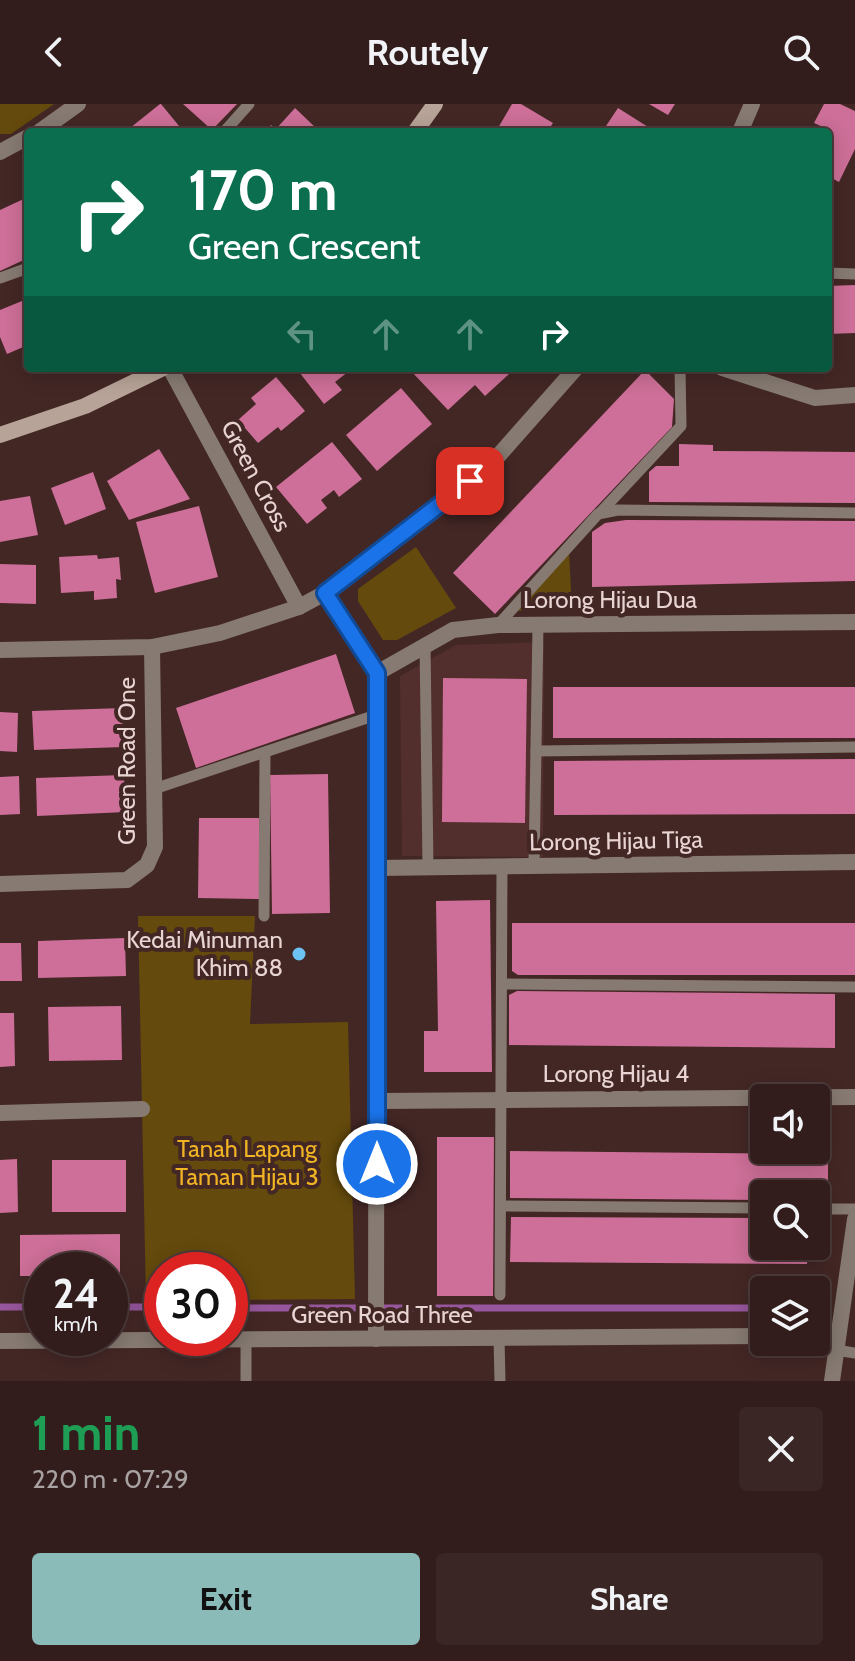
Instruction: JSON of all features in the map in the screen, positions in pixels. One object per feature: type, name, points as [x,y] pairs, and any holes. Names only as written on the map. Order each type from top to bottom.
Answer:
[{"type":"main road","points":[[418,128],[435,104]]},
{"type":"main road","points":[[0,435],[85,406],[155,372]]},
{"type":"street","points":[[45,128],[78,104]]},
{"type":"street","points":[[742,128],[752,104]]},
{"type":"street","points":[[0,152],[24,139]]},
{"type":"street","name":"Green Cross","points":[[172,372],[299,607]]},
{"type":"street","points":[[0,650],[152,647],[220,633],[299,607],[325,593],[449,500],[492,463],[572,372]]},
{"type":"street","points":[[749,373],[815,398],[855,395]]},
{"type":"street","points":[[325,593],[377,673],[376,1339]]},
{"type":"street","name":"Lorong Hijau Dua","points":[[377,673],[425,643],[453,630],[498,625],[855,622]]},
{"type":"street","name":"Green Road One","points":[[0,884],[127,880],[147,865],[155,847],[152,647]]},
{"type":"street","name":"Lorong Hijau Tiga","points":[[378,868],[855,862]]},
{"type":"street","name":"Lorong Hijau 4","points":[[378,1101],[855,1097]]},
{"type":"street","points":[[0,1113],[142,1109]]},
{"type":"street","points":[[832,1381],[855,1219]]},
{"type":"street","name":"Green Road Three","points":[[248,1340],[750,1336]]},
{"type":"street","name":"Green Road Three","points":[[0,1341],[144,1340]]},
{"type":"street","points":[[830,1341],[837,1343]]},
{"type":"lane","points":[[228,128],[249,104]]},
{"type":"lane","points":[[0,278],[24,269]]},
{"type":"lane","points":[[832,273],[855,274]]},
{"type":"lane","points":[[498,625],[585,526],[681,426],[680,372]]},
{"type":"lane","points":[[598,514],[618,510],[855,513]]},
{"type":"lane","points":[[534,866],[538,625]]},
{"type":"lane","points":[[425,643],[428,867]]},
{"type":"lane","points":[[154,789],[376,715]]},
{"type":"lane","points":[[536,751],[855,747]]},
{"type":"lane","points":[[264,916],[265,752]]},
{"type":"lane","points":[[500,1295],[502,866]]},
{"type":"lane","points":[[502,984],[855,987]]},
{"type":"lane","points":[[501,1206],[750,1208]]},
{"type":"lane","points":[[830,1209],[855,1209]]},
{"type":"lane","points":[[499,1338],[500,1381]]},
{"type":"lane","points":[[837,1343],[855,1353]]},
{"type":"lane","points":[[246,1356],[246,1381]]},
{"type":"shaded area","points":[[544,642],[543,857],[402,856],[400,676],[456,645]]},
{"type":"green space","points":[[0,104],[54,104],[11,134],[0,134]]},
{"type":"green space","points":[[416,547],[456,608],[397,640],[383,640],[358,601],[358,589]]},
{"type":"green space","points":[[569,552],[572,609],[518,611]]},
{"type":"green space","name":"Tanah Lapang Taman Hijau 3","points":[[138,916],[255,916],[250,1024],[348,1022],[355,1299],[248,1300],[248,1252],[145,1252]]},
{"type":"building","points":[[160,104],[181,128],[130,128]]},
{"type":"building","points":[[183,104],[237,104],[214,128],[210,128]]},
{"type":"building","points":[[512,104],[521,104],[553,123],[550,128],[498,128]]},
{"type":"building","points":[[649,104],[675,104],[668,115]]},
{"type":"building","points":[[824,104],[840,104],[855,111],[855,149],[839,182],[832,178],[832,128],[822,128],[814,123]]},
{"type":"building","points":[[295,108],[316,128],[277,128]]},
{"type":"building","points":[[618,108],[650,128],[605,128]]},
{"type":"building","points":[[24,199],[24,260],[0,271],[0,210]]},
{"type":"building","points":[[855,285],[855,333],[832,334],[832,286]]},
{"type":"building","points":[[22,301],[24,305],[24,347],[7,354],[0,337],[0,310]]},
{"type":"building","points":[[299,372],[348,372],[335,382],[342,390],[324,404]]},
{"type":"building","points":[[412,372],[509,374],[485,396],[475,385],[448,410]]},
{"type":"building","points":[[643,372],[647,372],[674,399],[672,427],[495,614],[453,573]]},
{"type":"building","points":[[276,377],[305,411],[281,431],[278,427],[258,443],[238,420],[256,404],[251,398]]},
{"type":"building","points":[[401,388],[432,424],[377,471],[346,435]]},
{"type":"building","points":[[332,442],[362,479],[339,497],[334,490],[321,500],[327,508],[307,524],[276,487]]},
{"type":"building","points":[[679,444],[713,445],[713,451],[855,452],[855,503],[649,502],[649,472],[656,466],[679,466]]},
{"type":"building","points":[[159,449],[190,499],[129,520],[107,481]]},
{"type":"building","points":[[93,472],[106,509],[65,525],[51,488]]},
{"type":"building","points":[[30,496],[38,535],[0,542],[0,501]]},
{"type":"building","points":[[199,506],[218,577],[155,593],[136,522]]},
{"type":"building","points":[[626,520],[855,521],[855,581],[592,587],[592,532],[605,523]]},
{"type":"building","points":[[97,555],[98,559],[119,557],[121,580],[116,579],[117,598],[94,600],[94,591],[61,593],[59,557]]},
{"type":"building","points":[[0,564],[36,565],[36,604],[0,603]]},
{"type":"building","points":[[336,654],[355,713],[196,768],[176,708]]},
{"type":"building","points":[[443,678],[527,679],[525,823],[442,822]]},
{"type":"building","points":[[553,687],[855,687],[855,738],[553,738]]},
{"type":"building","points":[[123,708],[124,747],[34,750],[32,711]]},
{"type":"building","points":[[0,712],[18,713],[17,752],[0,751]]},
{"type":"building","points":[[855,759],[855,814],[554,815],[554,761]]},
{"type":"building","points":[[328,774],[330,913],[272,914],[270,775]]},
{"type":"building","points":[[124,775],[126,812],[37,816],[36,778]]},
{"type":"building","points":[[19,776],[20,814],[0,815],[0,777]]},
{"type":"building","points":[[199,818],[259,818],[259,899],[198,898]]},
{"type":"building","points":[[490,900],[492,1072],[424,1072],[424,1031],[438,1031],[436,901]]},
{"type":"building","points":[[512,923],[855,923],[855,975],[518,975],[512,971]]},
{"type":"building","points":[[125,938],[126,976],[38,978],[38,941]]},
{"type":"building","points":[[0,943],[21,943],[22,981],[0,981]]},
{"type":"building","points":[[517,991],[835,994],[835,1048],[509,1045],[509,995]]},
{"type":"building","points":[[121,1006],[122,1060],[49,1061],[48,1007]]},
{"type":"building","points":[[0,1013],[14,1013],[15,1066],[0,1067]]},
{"type":"building","points":[[437,1137],[494,1137],[493,1296],[437,1296]]},
{"type":"building","points":[[510,1151],[750,1153],[750,1164],[828,1164],[828,1180],[750,1180],[750,1200],[510,1198]]},
{"type":"building","points":[[17,1159],[18,1212],[0,1213],[0,1160]]},
{"type":"building","points":[[52,1160],[126,1160],[126,1212],[52,1212]]},
{"type":"building","points":[[511,1217],[750,1218],[750,1260],[807,1260],[807,1264],[510,1262]]},
{"type":"building","points":[[120,1234],[120,1252],[24,1252],[24,1276],[20,1276],[20,1235]]},
{"type":"waterway","points":[[0,1307],[24,1307]]},
{"type":"waterway","points":[[128,1307],[144,1307]]},
{"type":"waterway","points":[[248,1308],[750,1308]]},
{"type":"place","name":"Kedai Minuman Khim 88","points":[[299,954]]},
{"type":"route","points":[[377,1164],[377,673],[325,593],[470,481]]}]
